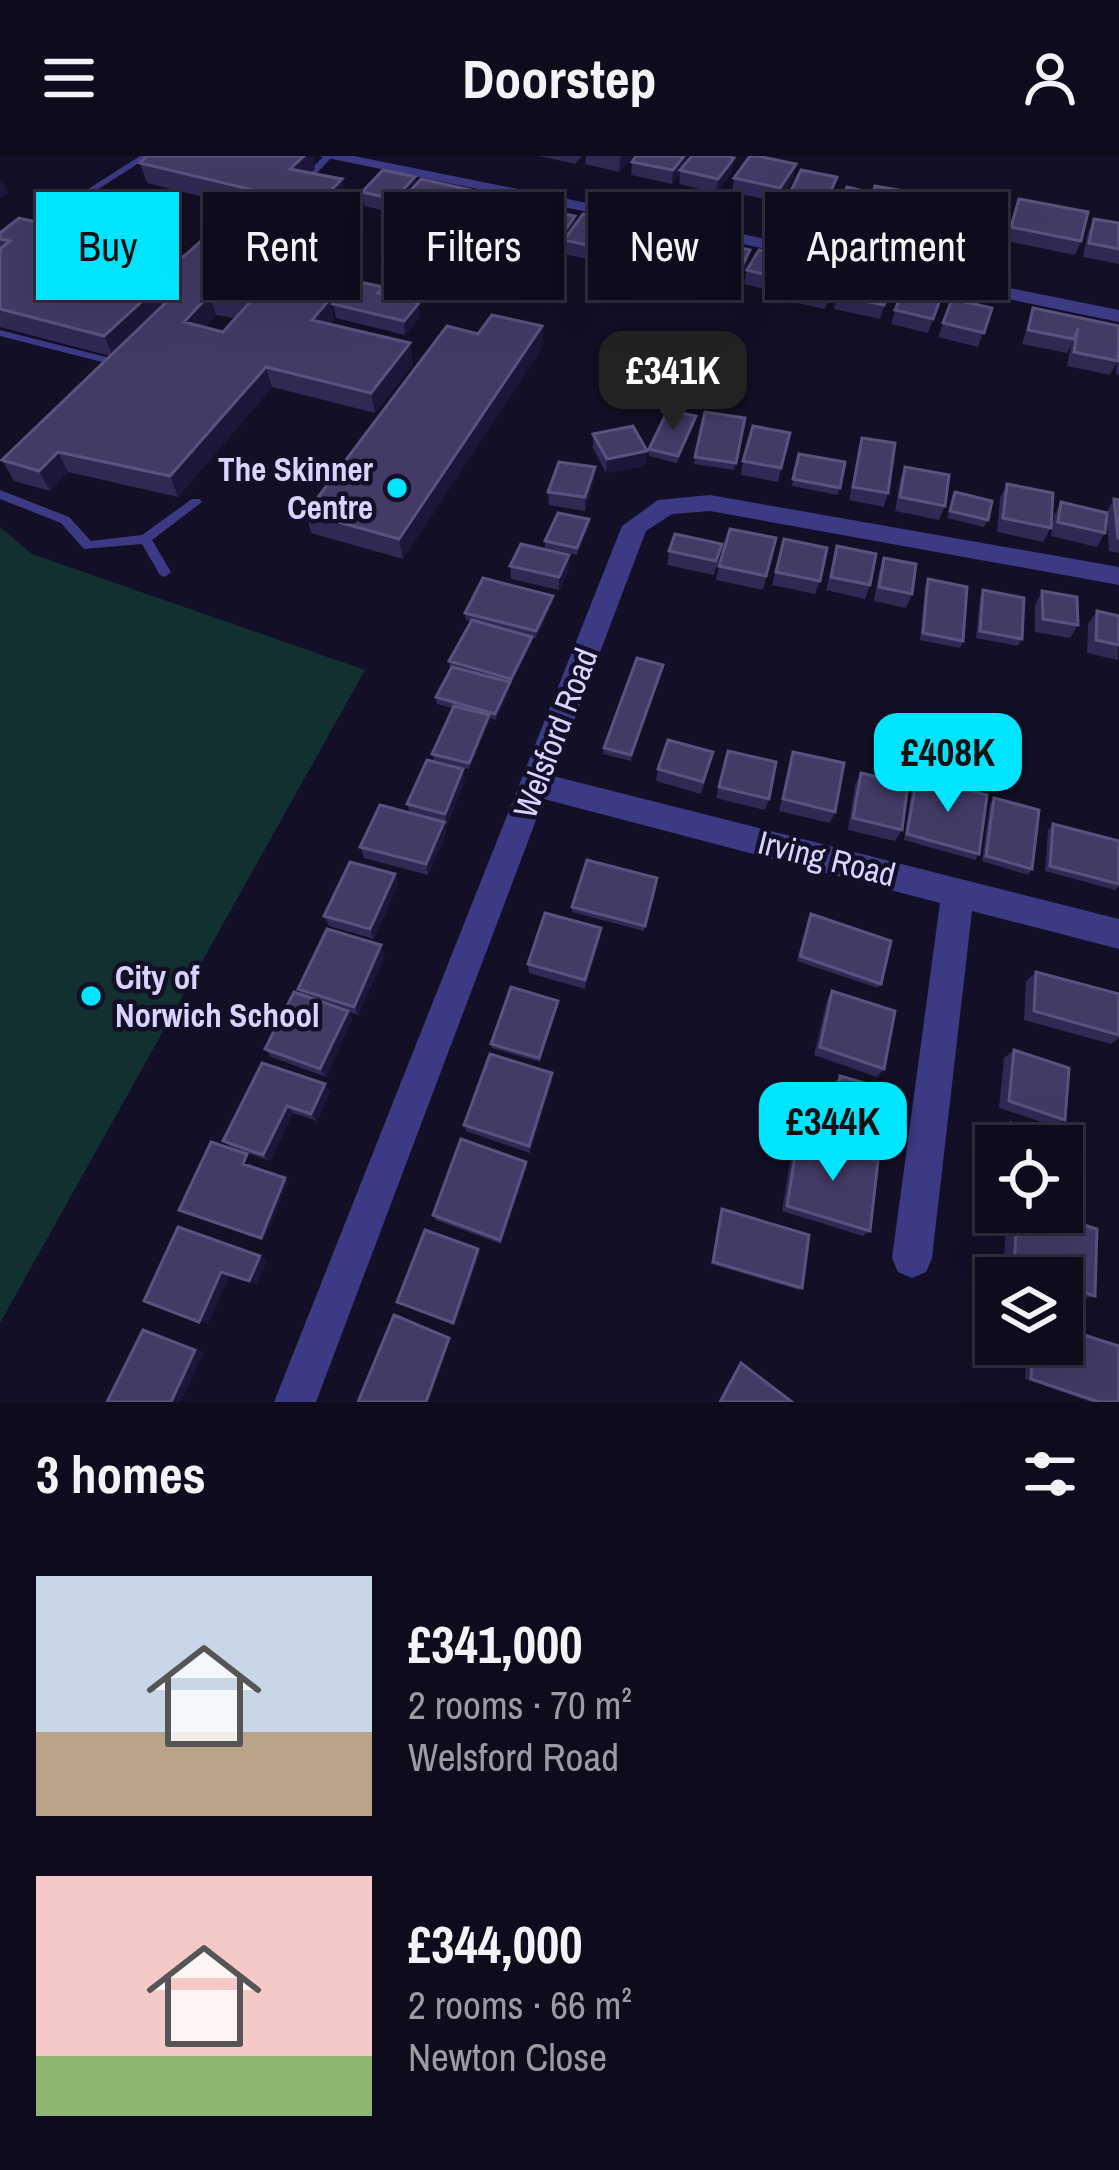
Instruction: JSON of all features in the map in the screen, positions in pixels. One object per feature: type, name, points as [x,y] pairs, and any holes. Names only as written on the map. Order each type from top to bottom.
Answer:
[{"type":"street","points":[[328,156],[1119,316]]},
{"type":"street","name":"Welsford Road","points":[[296,1402],[635,526],[667,506],[710,503],[1119,576]]},
{"type":"street","name":"Irving Road","points":[[535,784],[1119,934]]},
{"type":"street","points":[[912,1258],[958,891]]},
{"type":"lane","points":[[0,249],[146,156]]},
{"type":"lane","points":[[310,175],[328,156]]},
{"type":"lane","points":[[0,333],[106,360]]},
{"type":"lane","points":[[0,494],[65,520],[88,546],[145,539],[196,502]]},
{"type":"lane","points":[[145,539],[165,572]]},
{"type":"green space","points":[[0,527],[32,554],[365,670],[0,1323]]},
{"type":"building","points":[[147,156],[304,156],[290,169],[342,179],[329,192],[257,191],[140,163]]},
{"type":"building","points":[[636,156],[684,156],[673,170],[632,162]]},
{"type":"building","points":[[692,156],[734,158],[718,179],[680,170]]},
{"type":"building","points":[[750,156],[796,164],[780,188],[734,178]]},
{"type":"building","points":[[383,170],[415,177],[401,192],[384,192],[384,197],[362,192]]},
{"type":"building","points":[[801,170],[837,177],[830,192],[791,191]]},
{"type":"building","points":[[421,179],[480,192],[410,192]]},
{"type":"building","points":[[875,186],[909,192],[873,192]]},
{"type":"building","points":[[1019,199],[1088,212],[1081,241],[1011,227]]},
{"type":"building","points":[[564,214],[575,216],[564,232]]},
{"type":"building","points":[[583,214],[588,215],[588,245],[564,240]]},
{"type":"building","points":[[19,218],[36,222],[36,300],[143,300],[104,336],[0,309],[0,249],[10,241],[0,239],[0,233]]},
{"type":"building","points":[[1094,219],[1119,223],[1119,249],[1089,243]]},
{"type":"building","points":[[203,239],[204,300],[184,322],[223,332],[250,302],[240,300],[329,300],[312,320],[410,343],[371,393],[266,367],[170,476],[58,452],[39,471],[2,460],[169,300],[179,300],[179,256]]},
{"type":"building","points":[[759,250],[765,252],[765,274],[747,270]]},
{"type":"building","points":[[360,282],[383,287],[378,293],[384,294],[384,300],[419,303],[404,321],[333,304],[360,300]]},
{"type":"building","points":[[899,300],[940,300],[933,319],[895,310]]},
{"type":"building","points":[[952,300],[992,308],[984,333],[943,323]]},
{"type":"building","points":[[1033,308],[1119,326],[1118,361],[1074,352],[1078,328],[1074,339],[1028,330]]},
{"type":"building","name":"The Skinner Centre","points":[[492,315],[542,326],[399,539],[306,513],[447,326],[478,334]]},
{"type":"building","points":[[668,410],[696,416],[678,456],[649,449]]},
{"type":"building","points":[[705,412],[745,418],[736,463],[695,457]]},
{"type":"building","points":[[633,426],[647,451],[607,459],[593,434]]},
{"type":"building","points":[[753,426],[790,433],[781,468],[743,461]]},
{"type":"building","points":[[862,438],[895,443],[888,493],[853,487]]},
{"type":"building","points":[[799,454],[845,462],[840,488],[793,479]]},
{"type":"building","points":[[559,462],[595,467],[585,497],[548,492]]},
{"type":"building","points":[[905,467],[949,475],[945,506],[900,497]]},
{"type":"building","points":[[1007,484],[1053,493],[1051,528],[1003,518]]},
{"type":"building","points":[[955,492],[992,501],[988,520],[950,511]]},
{"type":"building","points":[[1114,499],[1119,500],[1119,538],[1118,538]]},
{"type":"building","points":[[1061,502],[1107,513],[1105,533],[1058,522]]},
{"type":"building","points":[[558,513],[589,519],[577,548],[545,541]]},
{"type":"building","points":[[730,529],[776,538],[766,576],[719,566]]},
{"type":"building","points":[[675,534],[722,544],[716,561],[669,551]]},
{"type":"building","points":[[784,539],[827,548],[820,581],[776,572]]},
{"type":"building","points":[[521,544],[569,555],[559,577],[510,566]]},
{"type":"building","points":[[837,546],[876,554],[870,585],[831,577]]},
{"type":"building","points":[[884,558],[916,564],[912,594],[879,587]]},
{"type":"building","points":[[483,578],[553,596],[536,631],[465,613]]},
{"type":"building","points":[[928,579],[967,587],[963,641],[923,633]]},
{"type":"building","points":[[983,590],[1024,598],[1022,639],[980,631]]},
{"type":"building","points":[[1042,591],[1077,597],[1078,625],[1043,619]]},
{"type":"building","points":[[1097,611],[1119,616],[1119,645],[1096,640]]},
{"type":"building","points":[[472,620],[532,637],[511,679],[449,661]]},
{"type":"building","points":[[637,658],[663,665],[631,755],[604,748]]},
{"type":"building","points":[[452,667],[510,682],[495,714],[436,697]]},
{"type":"building","points":[[454,706],[489,715],[469,763],[432,754]]},
{"type":"building","points":[[668,740],[713,752],[703,782],[658,769]]},
{"type":"building","points":[[728,751],[776,762],[769,799],[719,787]]},
{"type":"building","points":[[793,752],[844,763],[835,812],[783,799]]},
{"type":"building","points":[[427,760],[463,769],[445,814],[407,804]]},
{"type":"building","points":[[861,773],[908,784],[902,830],[853,818]]},
{"type":"building","points":[[917,776],[987,795],[979,854],[907,834]]},
{"type":"building","points":[[994,798],[1039,810],[1032,869],[986,856]]},
{"type":"building","points":[[380,805],[444,822],[426,864],[360,847]]},
{"type":"building","points":[[1053,824],[1119,841],[1119,884],[1050,866]]},
{"type":"building","points":[[587,860],[657,878],[645,926],[572,907]]},
{"type":"building","points":[[350,862],[395,874],[370,929],[324,916]]},
{"type":"building","points":[[545,913],[601,928],[585,980],[528,964]]},
{"type":"building","points":[[811,914],[891,941],[881,984],[800,956]]},
{"type":"building","points":[[327,929],[381,945],[354,1007],[298,989]]},
{"type":"building","points":[[1036,972],[1119,994],[1119,1035],[1034,1011]]},
{"type":"building","points":[[511,987],[558,1001],[539,1058],[491,1044]]},
{"type":"building","points":[[832,991],[895,1011],[884,1069],[820,1047]]},
{"type":"building","points":[[294,992],[348,1011],[320,1069],[265,1049]]},
{"type":"building","points":[[1014,1050],[1069,1068],[1065,1120],[1009,1101]]},
{"type":"building","points":[[490,1054],[552,1073],[529,1146],[464,1125]]},
{"type":"building","points":[[262,1063],[325,1084],[311,1114],[287,1106],[263,1155],[223,1141]]},
{"type":"building","points":[[840,1076],[889,1090],[882,1149],[831,1134]]},
{"type":"building","points":[[798,1137],[878,1161],[870,1231],[787,1206]]},
{"type":"building","points":[[461,1139],[526,1162],[500,1240],[433,1215]]},
{"type":"building","points":[[211,1142],[247,1154],[243,1164],[285,1178],[261,1238],[179,1210]]},
{"type":"building","points":[[722,1209],[809,1235],[802,1288],[713,1262]]},
{"type":"building","points":[[1083,1225],[1097,1229],[1095,1296],[1083,1292],[1083,1257],[1015,1257],[1016,1233],[1083,1233]]},
{"type":"building","points":[[178,1227],[260,1256],[249,1281],[221,1272],[199,1322],[144,1301]]},
{"type":"building","points":[[425,1230],[478,1249],[453,1323],[397,1302]]},
{"type":"building","points":[[394,1315],[449,1338],[426,1402],[358,1402]]},
{"type":"building","points":[[143,1330],[195,1350],[171,1402],[107,1402]]},
{"type":"building","points":[[1083,1335],[1119,1346],[1119,1402],[1099,1402],[1031,1379],[1032,1365],[1083,1365]]},
{"type":"building","points":[[741,1363],[792,1402],[720,1402]]},
{"type":"place","name":"The Skinner Centre","points":[[397,488]]},
{"type":"place","name":"City of Norwich School","points":[[91,996]]}]
